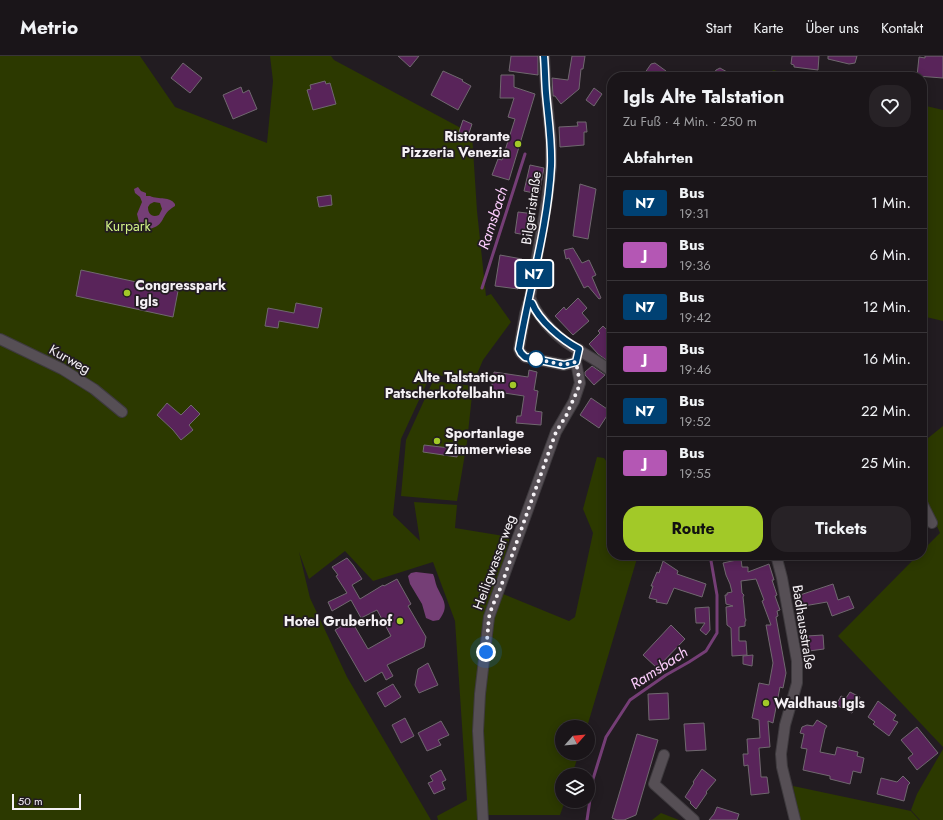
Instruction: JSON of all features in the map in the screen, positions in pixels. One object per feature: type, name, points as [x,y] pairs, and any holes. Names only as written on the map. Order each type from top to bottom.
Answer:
[{"type":"street","name":"Bilgeristraße","points":[[544,56],[551,140],[551,167],[547,200],[530,297],[525,314],[519,349],[525,357],[564,365],[576,362]]},
{"type":"street","points":[[530,297],[536,311],[566,342],[600,362],[607,368]]},
{"type":"street","name":"Kurweg","points":[[0,339],[62,369],[94,389],[122,412]]},
{"type":"street","name":"Heiligwasserweg","points":[[483,820],[478,731],[480,694],[489,617],[556,432],[566,416],[578,389],[580,383],[576,362],[579,349]]},
{"type":"street","points":[[927,513],[932,523]]},
{"type":"street","name":"Badhausstraße","points":[[777,560],[784,585],[797,661],[796,683],[784,725],[781,754],[782,767],[795,820]]},
{"type":"street","points":[[664,755],[654,784],[694,820]]},
{"type":"green space","name":"Kurpark","points":[[0,56],[140,56],[175,107],[267,143],[273,81],[270,56],[331,56],[334,60],[472,134],[477,211],[486,296],[491,294],[511,322],[483,360],[474,381],[431,374],[401,439],[393,515],[420,541],[414,502],[457,505],[455,528],[510,537],[501,570],[484,614],[476,705],[479,820],[438,820],[437,816],[467,800],[455,621],[433,562],[373,581],[345,551],[309,579],[299,552],[310,598],[347,677],[431,820],[0,820]]},
{"type":"green space","points":[[927,106],[943,110],[943,321],[927,317]]},
{"type":"green space","name":"Sportanlage Zimmerwiese","points":[[433,381],[473,386],[467,442],[457,501],[401,496],[406,440]]},
{"type":"green space","points":[[943,426],[943,747],[838,636],[913,560],[927,560],[927,546],[940,533],[927,503],[927,439]]},
{"type":"green space","points":[[597,457],[604,458],[607,462],[607,560],[637,560],[589,720],[555,720],[555,760],[577,760],[574,768],[555,768],[555,808],[562,808],[560,815],[486,815],[481,755],[485,675],[494,612],[503,594],[569,621],[575,617],[593,533],[583,509]]},
{"type":"green space","points":[[943,749],[943,820],[920,820],[911,810],[917,794]]},
{"type":"green space","points":[[793,786],[911,811],[919,820],[800,820]]},
{"type":"green space","points":[[661,813],[679,820],[652,820]]},
{"type":"shaded area","points":[[138,187],[141,191],[146,193],[146,196],[170,200],[175,204],[175,206],[170,209],[158,225],[149,229],[139,222],[137,214],[142,202],[140,197],[135,193],[134,189]],"holes":[[[154,202],[160,203],[162,209],[159,215],[151,215],[148,209],[150,204]]]},
{"type":"shaded area","points":[[416,572],[433,574],[445,607],[439,620],[433,621],[426,618],[422,604],[410,584],[408,576],[411,573]]},
{"type":"building","points":[[398,56],[419,56],[410,67]]},
{"type":"building","points":[[511,56],[538,56],[538,75],[509,71]]},
{"type":"building","points":[[572,56],[585,56],[583,69],[581,69],[579,89],[561,104],[555,96],[553,96],[552,78],[568,80]]},
{"type":"building","points":[[792,56],[819,56],[818,70],[794,67],[794,65],[791,64]]},
{"type":"building","points":[[828,56],[857,56],[855,63],[849,64],[828,59]]},
{"type":"building","points":[[925,56],[943,56],[943,78],[927,77],[927,72],[917,72],[919,57],[925,58]]},
{"type":"building","points":[[183,63],[202,78],[190,93],[171,78]]},
{"type":"building","points":[[655,63],[666,72],[645,72],[651,64]]},
{"type":"building","points":[[720,68],[727,72],[715,72]]},
{"type":"building","points":[[443,71],[463,80],[462,81],[471,86],[458,110],[431,95]]},
{"type":"building","points":[[501,75],[514,75],[514,87],[535,94],[509,180],[492,175],[498,159],[502,160],[515,119],[508,117],[514,98],[500,98]]},
{"type":"building","points":[[325,81],[326,84],[330,83],[336,104],[313,110],[307,90],[311,89],[310,85]]},
{"type":"building","points":[[241,87],[243,93],[249,90],[257,109],[233,119],[223,95]]},
{"type":"building","points":[[594,88],[602,94],[594,106],[586,100]]},
{"type":"building","points":[[463,120],[472,124],[469,133],[463,134],[459,132]]},
{"type":"building","points":[[577,122],[586,122],[587,132],[584,132],[584,145],[560,147],[559,127],[578,126]]},
{"type":"building","points":[[530,165],[544,168],[539,194],[524,191]]},
{"type":"building","points":[[580,184],[596,189],[588,239],[573,236]]},
{"type":"building","points":[[331,195],[332,205],[319,207],[317,197]]},
{"type":"building","points":[[518,212],[535,214],[531,236],[515,233]]},
{"type":"building","points":[[573,248],[582,263],[589,260],[596,275],[592,277],[601,298],[599,299],[588,286],[584,288],[569,258],[566,259],[564,250]]},
{"type":"building","points":[[500,255],[522,259],[518,289],[495,286]]},
{"type":"building","name":"Congresspark Igls","points":[[81,270],[178,291],[173,317],[76,296]]},
{"type":"building","points":[[578,298],[587,308],[582,313],[589,321],[573,335],[555,316],[564,307],[566,310]]},
{"type":"building","points":[[296,303],[322,308],[318,328],[279,321],[278,328],[265,326],[268,308],[294,313]]},
{"type":"building","points":[[603,326],[607,330],[607,360],[598,354],[589,344],[600,333],[598,331]]},
{"type":"building","points":[[592,366],[605,375],[594,385],[585,375],[585,372]]},
{"type":"building","name":"Alte Talstation Patscherkofelbahn","points":[[529,370],[537,372],[534,390],[538,391],[535,411],[542,412],[541,425],[516,423],[517,416],[521,416],[524,396],[491,391],[494,372],[528,377]]},
{"type":"building","points":[[591,398],[607,409],[607,416],[599,428],[580,415]]},
{"type":"building","points":[[167,403],[181,415],[191,405],[200,414],[189,425],[193,430],[181,440],[157,415]]},
{"type":"building","points":[[424,445],[458,449],[457,457],[423,452]]},
{"type":"building","points":[[347,558],[362,579],[352,585],[360,599],[383,585],[384,586],[397,579],[411,604],[408,606],[426,637],[424,647],[387,665],[393,676],[386,680],[382,672],[365,682],[335,630],[351,620],[368,649],[391,636],[377,610],[361,618],[351,600],[332,611],[328,602],[347,593],[332,567]]},
{"type":"building","points":[[741,560],[742,567],[748,567],[748,572],[769,564],[777,595],[775,596],[780,610],[777,611],[778,616],[776,617],[786,673],[783,688],[780,687],[773,723],[768,721],[770,747],[759,748],[761,777],[767,777],[769,793],[751,795],[748,765],[744,766],[743,754],[748,754],[747,739],[760,738],[759,720],[752,718],[759,683],[769,685],[773,663],[766,625],[771,625],[756,579],[741,581],[746,620],[745,626],[739,627],[739,641],[746,641],[747,655],[732,656],[731,628],[727,625],[726,607],[733,606],[726,604],[725,595],[732,592],[723,563]]},
{"type":"building","points":[[663,561],[678,571],[677,574],[706,584],[702,597],[674,588],[667,604],[656,602],[657,600],[649,598],[653,586],[651,586],[657,572],[659,573]]},
{"type":"building","points":[[833,584],[838,600],[849,596],[854,608],[832,616],[827,602],[798,607],[794,597]]},
{"type":"building","points":[[709,607],[710,630],[706,635],[700,630],[705,623],[696,623],[695,608]]},
{"type":"building","points":[[671,625],[685,639],[657,668],[643,655]]},
{"type":"building","points":[[823,635],[824,649],[809,651],[807,636]]},
{"type":"building","points":[[753,655],[752,666],[743,664],[743,656]]},
{"type":"building","points":[[428,663],[438,685],[419,693],[415,685],[418,669]]},
{"type":"building","points":[[393,684],[401,697],[385,707],[377,693]]},
{"type":"building","points":[[850,692],[860,697],[852,713],[836,705],[841,696],[846,698]]},
{"type":"building","points":[[668,693],[669,719],[649,720],[648,694]]},
{"type":"building","points":[[878,701],[896,715],[893,720],[898,722],[889,736],[873,724],[875,722],[868,717]]},
{"type":"building","points":[[405,718],[414,736],[401,743],[392,725]]},
{"type":"building","points":[[817,720],[827,726],[820,752],[835,755],[837,747],[858,752],[857,756],[864,758],[861,773],[853,771],[850,784],[830,779],[830,776],[803,770],[807,749],[801,748],[804,734],[800,733],[802,727],[807,725],[813,726]]},
{"type":"building","points":[[441,721],[449,735],[438,740],[441,745],[427,751],[418,733]]},
{"type":"building","points":[[704,723],[706,750],[686,751],[684,724]]},
{"type":"building","points":[[917,727],[938,753],[917,770],[908,758],[913,754],[901,740]]},
{"type":"building","points":[[637,734],[658,740],[636,815],[624,820],[617,820],[612,818]]},
{"type":"building","points":[[702,769],[716,780],[706,792],[707,793],[696,809],[685,797]]},
{"type":"building","points":[[441,770],[446,780],[442,782],[445,789],[434,794],[428,783],[433,781],[430,776]]},
{"type":"building","points":[[903,776],[910,783],[908,785],[904,801],[877,794],[881,778],[897,782]]},
{"type":"building","points":[[717,807],[739,814],[737,820],[709,820]]},
{"type":"waterway","name":"Ramsbach","points":[[482,288],[525,154]]},
{"type":"waterway","name":"Ramsbach","points":[[587,820],[593,779],[606,737],[630,700],[666,675],[706,651],[717,633],[717,595],[711,560]]},
{"type":"bus line","name":"N7","points":[[532,303],[539,316],[562,339],[579,349],[576,362],[564,365],[525,357],[519,349],[525,314],[530,297],[550,178],[551,140],[544,56]]},
{"type":"place","name":"Ristorante Pizzeria Venezia","points":[[518,144]]},
{"type":"place","name":"Congresspark Igls","points":[[127,293]]},
{"type":"place","name":"Alte Talstation Patscherkofelbahn","points":[[513,385]]},
{"type":"place","name":"Sportanlage Zimmerwiese","points":[[437,441]]},
{"type":"place","name":"Hotel Gruberhof","points":[[400,621]]},
{"type":"place","name":"Waldhaus Igls","points":[[766,703]]},
{"type":"route","points":[[486,652],[488,621],[492,607],[500,589],[556,432],[574,401],[580,383],[576,362],[564,365],[536,359]]}]
